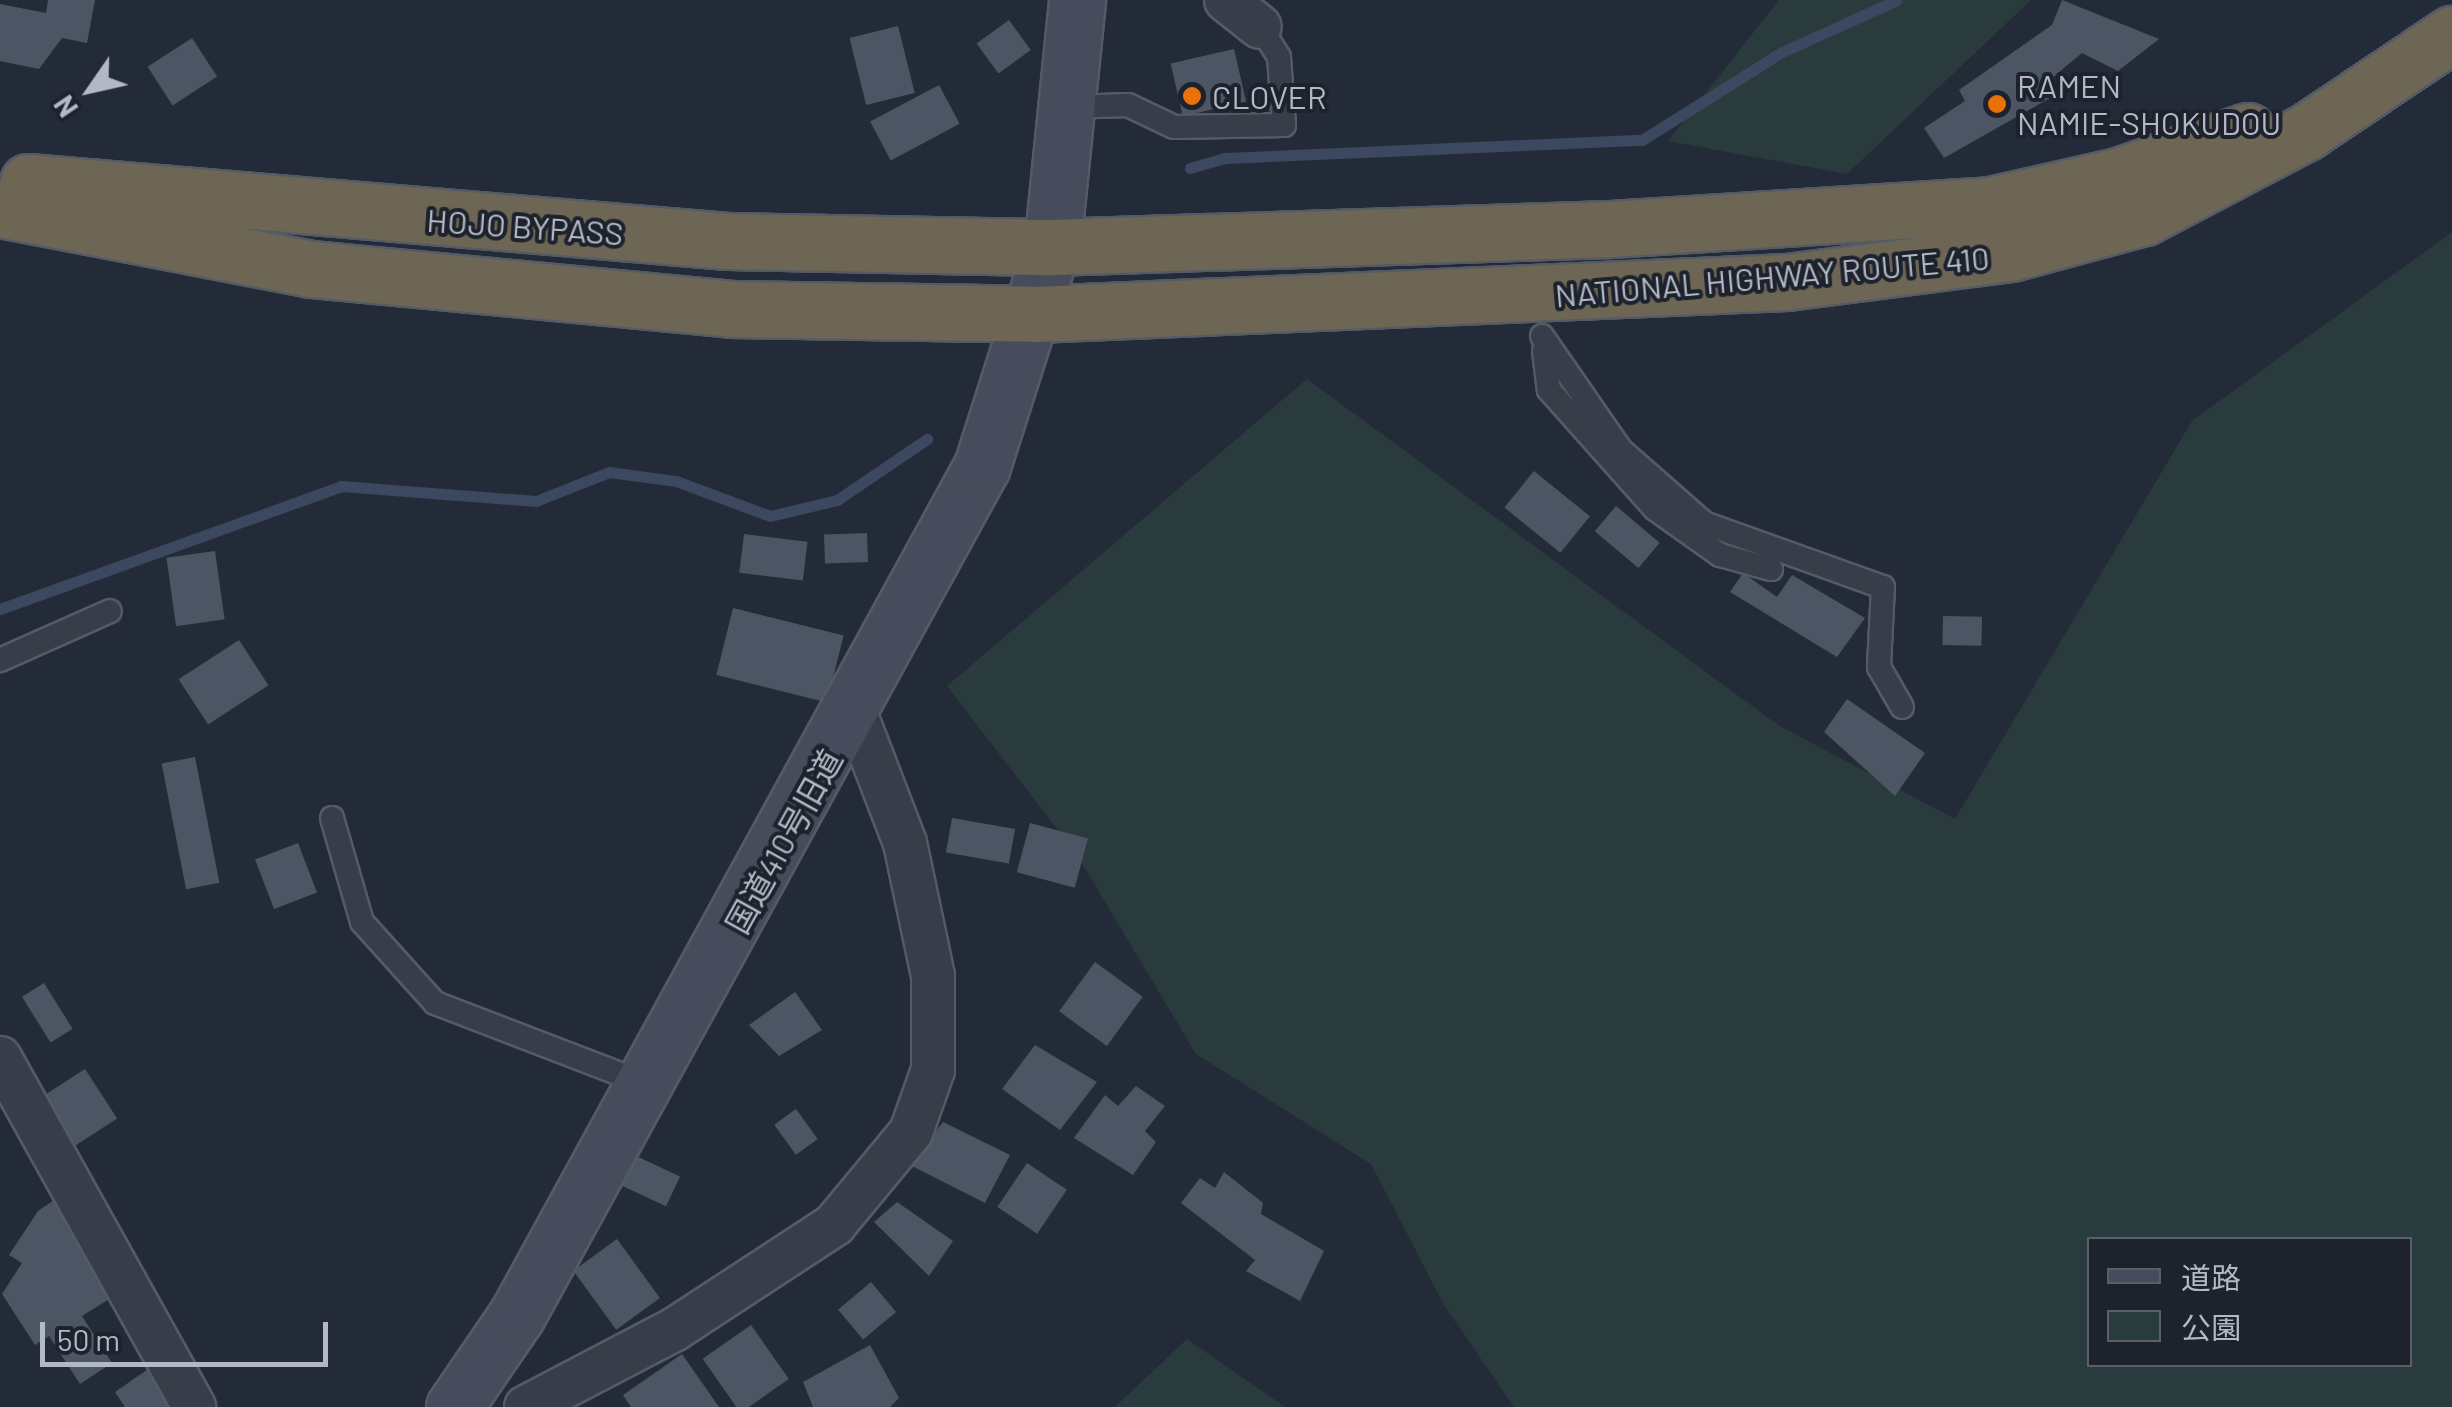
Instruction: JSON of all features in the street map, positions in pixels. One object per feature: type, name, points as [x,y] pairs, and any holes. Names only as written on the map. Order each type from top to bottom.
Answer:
[{"type":"highway","name":"NATIONAL HIGHWAY ROUTE 410","points":[[1052,247],[1539,232],[1880,214],[2062,192],[2290,112],[2384,58],[2452,5]]},
{"type":"highway","name":"NATIONAL HIGHWAY ROUTE 410","points":[[1036,314],[1540,317],[1916,268],[2081,238],[2229,175],[2452,34]]},
{"type":"highway","name":"HOJO BYPASS","points":[[0,178],[728,241],[1052,247]]},
{"type":"highway","name":"HOJO BYPASS","points":[[0,209],[213,254],[464,290],[731,309],[1036,314]]},
{"type":"street","name":"国道410号旧道","points":[[454,1407],[517,1315],[855,713],[982,466],[1036,314],[1052,247],[1077,0]]},
{"type":"street","points":[[1226,0],[1260,27]]},
{"type":"street","points":[[1539,232],[1540,317]]},
{"type":"street","points":[[526,1407],[675,1329],[834,1226],[911,1132],[933,1070],[933,976],[905,843],[855,713]]},
{"type":"street","points":[[0,1058],[194,1407]]},
{"type":"lane","points":[[1069,107],[1128,104],[1174,127],[1284,125],[1279,57],[1260,27]]},
{"type":"lane","points":[[1540,317],[1548,390],[1612,466],[1720,555],[1771,569]]},
{"type":"lane","points":[[1540,317],[1621,450],[1704,522],[1883,587],[1879,668],[1902,707]]},
{"type":"lane","points":[[0,660],[110,611]]},
{"type":"lane","points":[[332,818],[362,922],[435,1003],[646,1084]]},
{"type":"green space","points":[[1779,0],[2031,0],[1847,174],[1668,141]]},
{"type":"green space","points":[[2452,232],[2452,1407],[1514,1407],[1444,1305],[1371,1164],[1196,1054],[1077,855],[947,686],[1307,379],[1778,725],[1955,819],[2192,421]]},
{"type":"green space","points":[[1187,1339],[1285,1407],[1115,1407]]},
{"type":"building","points":[[48,0],[95,0],[87,43],[62,38],[39,69],[0,61],[0,4],[46,13]]},
{"type":"building","points":[[2062,0],[2159,39],[2118,71],[2082,53],[2041,87],[2050,98],[1944,158],[1924,128],[1965,101],[1959,90],[2052,25]]},
{"type":"building","points":[[1009,20],[1031,50],[998,73],[977,44]]},
{"type":"building","points":[[898,26],[915,93],[866,105],[849,38]]},
{"type":"building","points":[[192,38],[217,77],[173,105],[148,67]]},
{"type":"building","points":[[1234,49],[1246,102],[1183,116],[1171,64]]},
{"type":"building","points":[[939,85],[960,124],[891,160],[870,122]]},
{"type":"building","points":[[1534,471],[1590,516],[1560,553],[1504,508]]},
{"type":"building","points":[[1616,506],[1660,543],[1638,568],[1595,531]]},
{"type":"building","points":[[867,533],[868,562],[825,563],[824,535]]},
{"type":"building","points":[[744,534],[808,542],[803,581],[739,573]]},
{"type":"building","points":[[215,551],[225,619],[176,626],[166,558]]},
{"type":"building","points":[[1743,573],[1777,597],[1792,575],[1865,618],[1837,657],[1730,592]]},
{"type":"building","points":[[733,608],[844,636],[827,703],[716,675]]},
{"type":"building","points":[[1943,616],[1982,617],[1981,646],[1942,645]]},
{"type":"building","points":[[239,640],[268,685],[208,725],[179,679]]},
{"type":"building","points":[[1847,699],[1925,753],[1895,796],[1824,732]]},
{"type":"building","points":[[195,757],[219,883],[186,889],[162,763]]},
{"type":"building","points":[[952,818],[1015,829],[1009,864],[946,852]]},
{"type":"building","points":[[1030,823],[1088,839],[1075,888],[1017,872]]},
{"type":"building","points":[[298,843],[317,892],[274,909],[255,859]]},
{"type":"building","points":[[1095,962],[1143,997],[1107,1046],[1059,1011]]},
{"type":"building","points":[[44,983],[73,1029],[51,1043],[22,997]]},
{"type":"building","points":[[795,992],[822,1030],[779,1056],[749,1025]]},
{"type":"building","points":[[1035,1045],[1097,1082],[1060,1130],[1002,1089]]},
{"type":"building","points":[[85,1069],[117,1118],[73,1147],[41,1098]]},
{"type":"building","points":[[1136,1086],[1165,1106],[1145,1131],[1156,1142],[1133,1175],[1074,1138],[1105,1095],[1118,1106]]},
{"type":"building","points":[[796,1109],[818,1139],[796,1155],[774,1125]]},
{"type":"building","points":[[943,1122],[1010,1155],[985,1203],[910,1165]]},
{"type":"building","points":[[632,1154],[680,1176],[666,1206],[618,1184]]},
{"type":"building","points":[[1027,1163],[1067,1190],[1037,1234],[997,1207]]},
{"type":"building","points":[[1224,1172],[1263,1203],[1261,1214],[1324,1251],[1300,1301],[1246,1271],[1255,1260],[1181,1203],[1200,1178],[1215,1188]]},
{"type":"building","points":[[60,1196],[122,1291],[82,1316],[112,1363],[80,1384],[49,1336],[35,1345],[2,1294],[22,1263],[9,1255],[38,1211]]},
{"type":"building","points":[[897,1202],[953,1241],[929,1276],[874,1222]]},
{"type":"building","points":[[617,1239],[660,1298],[616,1330],[573,1271]]},
{"type":"building","points":[[871,1282],[896,1312],[863,1340],[838,1310]]},
{"type":"building","points":[[751,1325],[789,1379],[749,1407],[736,1407],[703,1359]]},
{"type":"building","points":[[870,1345],[899,1398],[890,1407],[813,1407],[803,1382]]},
{"type":"building","points":[[682,1354],[719,1407],[631,1407],[623,1395]]},
{"type":"building","points":[[154,1365],[183,1407],[125,1407],[115,1392]]},
{"type":"waterway","points":[[1190,168],[1225,158],[1642,140],[1780,53],[1897,0]]},
{"type":"waterway","points":[[0,609],[341,486],[536,501],[609,472],[676,481],[770,516],[837,500],[927,439]]},
{"type":"place","name":"CLOVER","points":[[1192,96]]},
{"type":"place","name":"RAMEN NAMIE-SHOKUDOU","points":[[1997,104]]}]
